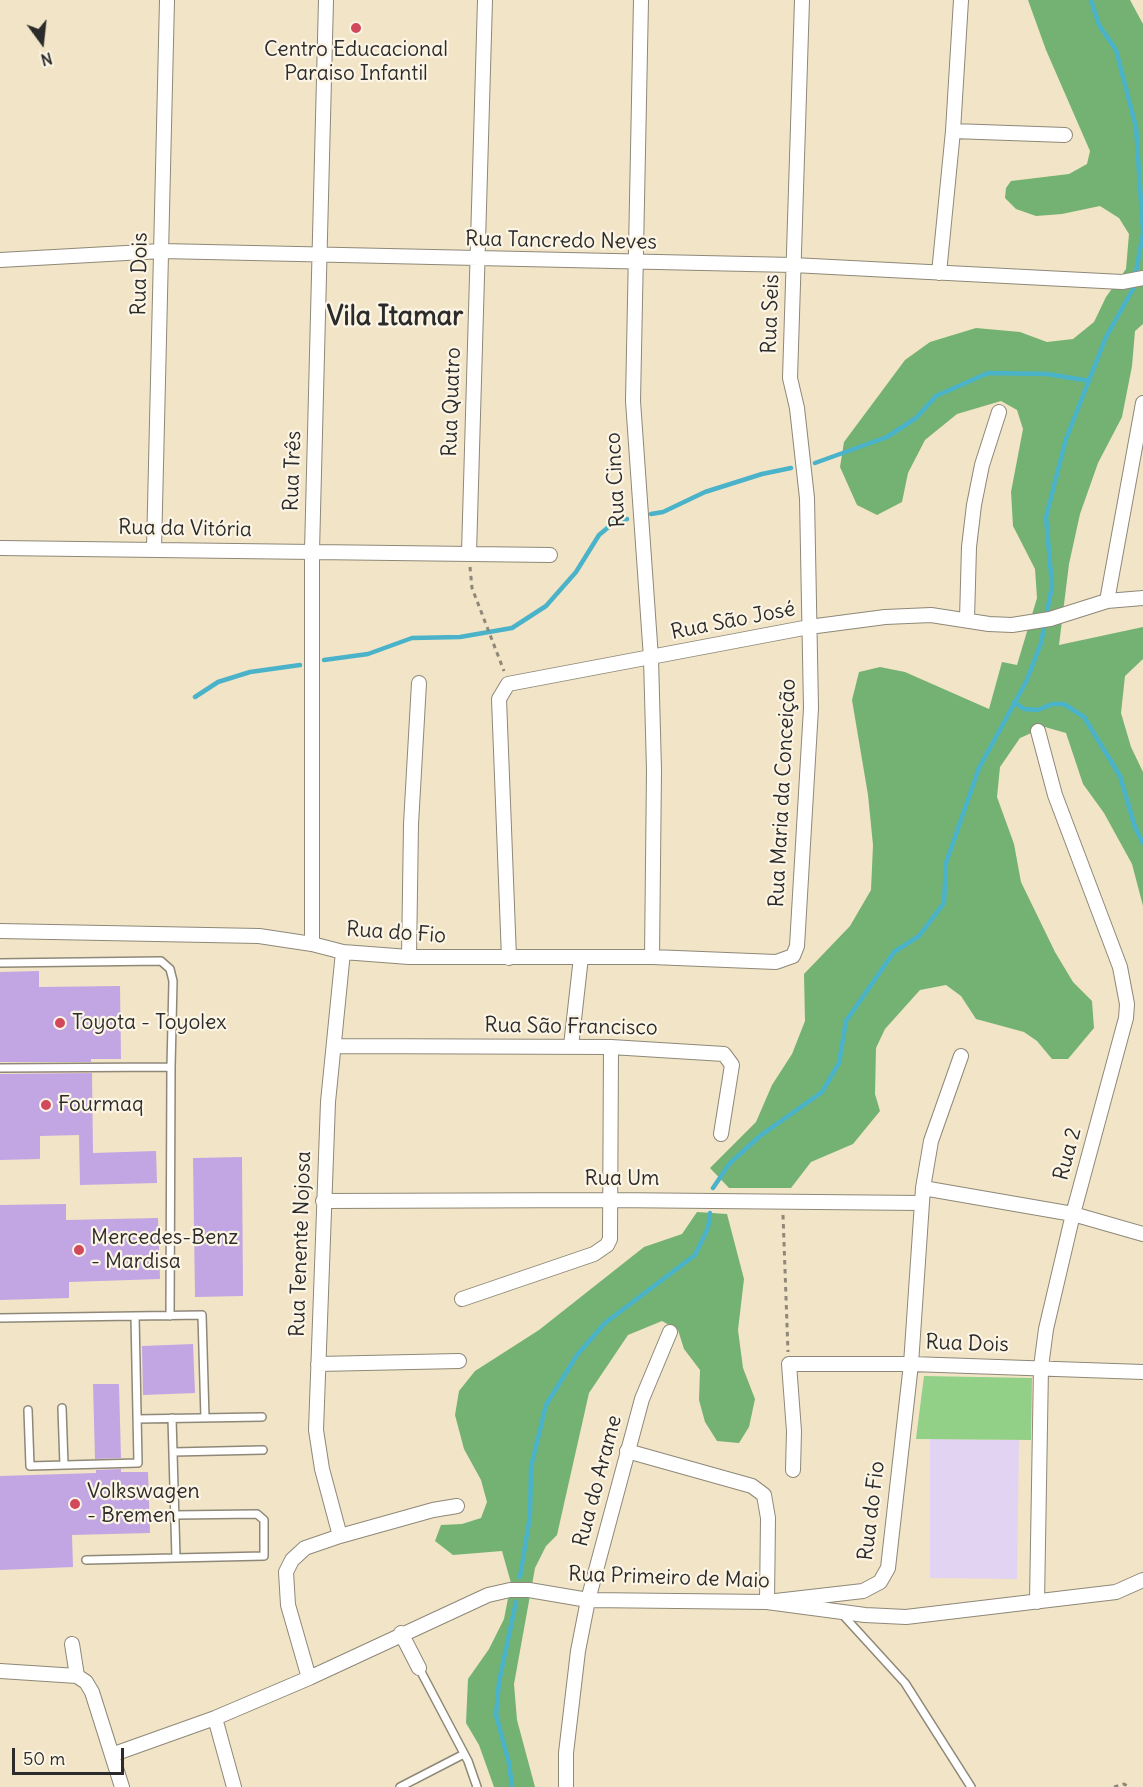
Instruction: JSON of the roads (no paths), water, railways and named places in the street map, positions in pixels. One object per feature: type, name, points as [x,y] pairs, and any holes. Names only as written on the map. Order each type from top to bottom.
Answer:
[{"type":"street","name":"Rua Dois","points":[[154,549],[166,0]]},
{"type":"street","name":"Rua Três","points":[[312,944],[312,551],[326,0]]},
{"type":"street","name":"Rua Quatro","points":[[469,554],[485,0]]},
{"type":"street","name":"Rua Cinco","points":[[641,0],[633,401],[651,658],[654,782],[652,957]]},
{"type":"street","name":"Rua Seis","points":[[802,0],[790,378],[797,408],[807,498],[809,627]]},
{"type":"street","points":[[939,273],[953,131],[961,0]]},
{"type":"street","points":[[953,131],[1065,135]]},
{"type":"street","name":"Rua Tancredo Neves","points":[[0,260],[162,251],[477,260],[793,265],[1122,282],[1143,278]]},
{"type":"street","points":[[1107,601],[1138,463],[1143,403]]},
{"type":"street","points":[[967,619],[969,547],[974,505],[982,465],[999,412]]},
{"type":"street","name":"Rua da Vitória","points":[[0,548],[550,555]]},
{"type":"street","name":"Rua São José","points":[[509,958],[499,699],[508,684],[809,627],[907,615],[967,619],[999,625],[1046,620],[1107,601],[1143,598]]},
{"type":"street","name":"Rua Maria da Conceição","points":[[791,958],[797,946],[811,708],[809,627]]},
{"type":"street","points":[[409,957],[411,824],[419,683]]},
{"type":"street","name":"Rua 2","points":[[1037,1602],[1041,1367],[1046,1329],[1073,1214],[1126,1018],[1127,1004],[1120,967],[1055,795],[1038,731]]},
{"type":"street","name":"Rua do Fio","points":[[0,932],[259,936],[312,944],[343,952],[409,957],[652,957],[776,962],[791,958]]},
{"type":"street","name":"Rua Tenente Nojosa","points":[[340,1536],[322,1470],[316,1430],[328,1102],[343,952]]},
{"type":"street","points":[[572,1046],[581,957]]},
{"type":"street","name":"Rua São Francisco","points":[[334,1046],[572,1046],[716,1053],[728,1057],[732,1065],[720,1134]]},
{"type":"street","points":[[462,1299],[602,1250],[610,1239],[611,1047]]},
{"type":"street","points":[[911,1364],[923,1188],[931,1141],[961,1056]]},
{"type":"street","points":[[923,1188],[1073,1214],[1143,1234]]},
{"type":"street","name":"Rua Um","points":[[323,1201],[610,1200],[921,1203]]},
{"type":"street","name":"Rua do Arame","points":[[566,1787],[566,1753],[578,1651],[588,1600],[642,1399],[670,1332]]},
{"type":"street","points":[[318,1364],[459,1361]]},
{"type":"street","name":"Rua Dois","points":[[793,1470],[794,1431],[789,1364],[911,1364],[1143,1372]]},
{"type":"street","name":"Rua do Fio","points":[[767,1602],[863,1591],[873,1587],[885,1576],[888,1568],[911,1364]]},
{"type":"street","points":[[627,1451],[752,1486],[764,1495],[768,1518],[767,1602]]},
{"type":"street","points":[[309,1678],[288,1605],[286,1572],[292,1560],[305,1548],[340,1536],[433,1510],[457,1506]]},
{"type":"street","name":"Rua Primeiro de Maio","points":[[114,1754],[215,1718],[309,1678],[401,1633],[488,1595],[510,1590],[530,1590],[588,1600],[767,1602],[840,1612],[906,1617],[1116,1592],[1143,1580]]},
{"type":"street","points":[[401,1633],[419,1668]]},
{"type":"street","points":[[72,1644],[77,1676]]},
{"type":"street","points":[[0,1671],[77,1676],[86,1682],[92,1692],[114,1754],[122,1787]]},
{"type":"street","points":[[215,1718],[234,1787]]},
{"type":"lane","points":[[0,963],[161,961],[170,969],[173,981],[170,1316]]},
{"type":"lane","points":[[0,1068],[171,1067]]},
{"type":"lane","points":[[0,1318],[202,1315],[205,1418]]},
{"type":"lane","points":[[28,1410],[30,1466],[138,1463],[135,1316]]},
{"type":"lane","points":[[62,1408],[64,1465]]},
{"type":"lane","points":[[137,1419],[262,1417]]},
{"type":"lane","points":[[172,1418],[176,1558]]},
{"type":"lane","points":[[173,1452],[263,1450]]},
{"type":"lane","points":[[86,1560],[264,1556],[264,1520],[257,1514],[175,1515]]},
{"type":"lane","points":[[840,1612],[905,1683],[972,1787]]},
{"type":"lane","points":[[419,1668],[464,1754],[477,1787]]},
{"type":"lane","points":[[400,1787],[464,1754]]},
{"type":"waterway","points":[[1091,0],[1099,25],[1116,50],[1136,127],[1143,231]]},
{"type":"waterway","points":[[713,1188],[730,1163],[760,1136],[822,1092],[839,1063],[846,1021],[894,952],[919,936],[944,903],[946,863],[979,768],[1026,682],[1041,643],[1052,586],[1046,517],[1066,439],[1106,337],[1133,289],[1143,233]]},
{"type":"waterway","points":[[815,463],[887,437],[916,418],[936,396],[988,373],[1047,374],[1090,381]]},
{"type":"waterway","points":[[651,514],[663,512],[705,492],[762,474],[791,468]]},
{"type":"waterway","points":[[324,660],[368,654],[412,638],[460,637],[512,628],[546,606],[576,572],[599,535],[617,520],[627,519]]},
{"type":"waterway","points":[[195,697],[218,682],[250,672],[300,665]]},
{"type":"waterway","points":[[1014,702],[1024,709],[1038,710],[1052,704],[1064,704],[1084,717],[1120,776],[1135,827],[1143,843]]},
{"type":"waterway","points":[[520,1577],[530,1516],[531,1467],[546,1405],[577,1355],[605,1323],[695,1255],[708,1228],[710,1213]]},
{"type":"waterway","points":[[512,1787],[509,1763],[496,1715],[499,1682],[516,1602]]},
{"type":"place","name":"Centro Educacional Paraiso Infantil","points":[[356,28]]},
{"type":"place","name":"Toyota - Toyolex","points":[[60,1023]]},
{"type":"place","name":"Fourmaq","points":[[46,1105]]},
{"type":"place","name":"Mercedes-Benz - Mardisa","points":[[79,1250]]},
{"type":"place","name":"Volkswagen - Bremen","points":[[75,1504]]},
{"type":"district","name":"Vila Itamar","points":[[395,317]]}]
